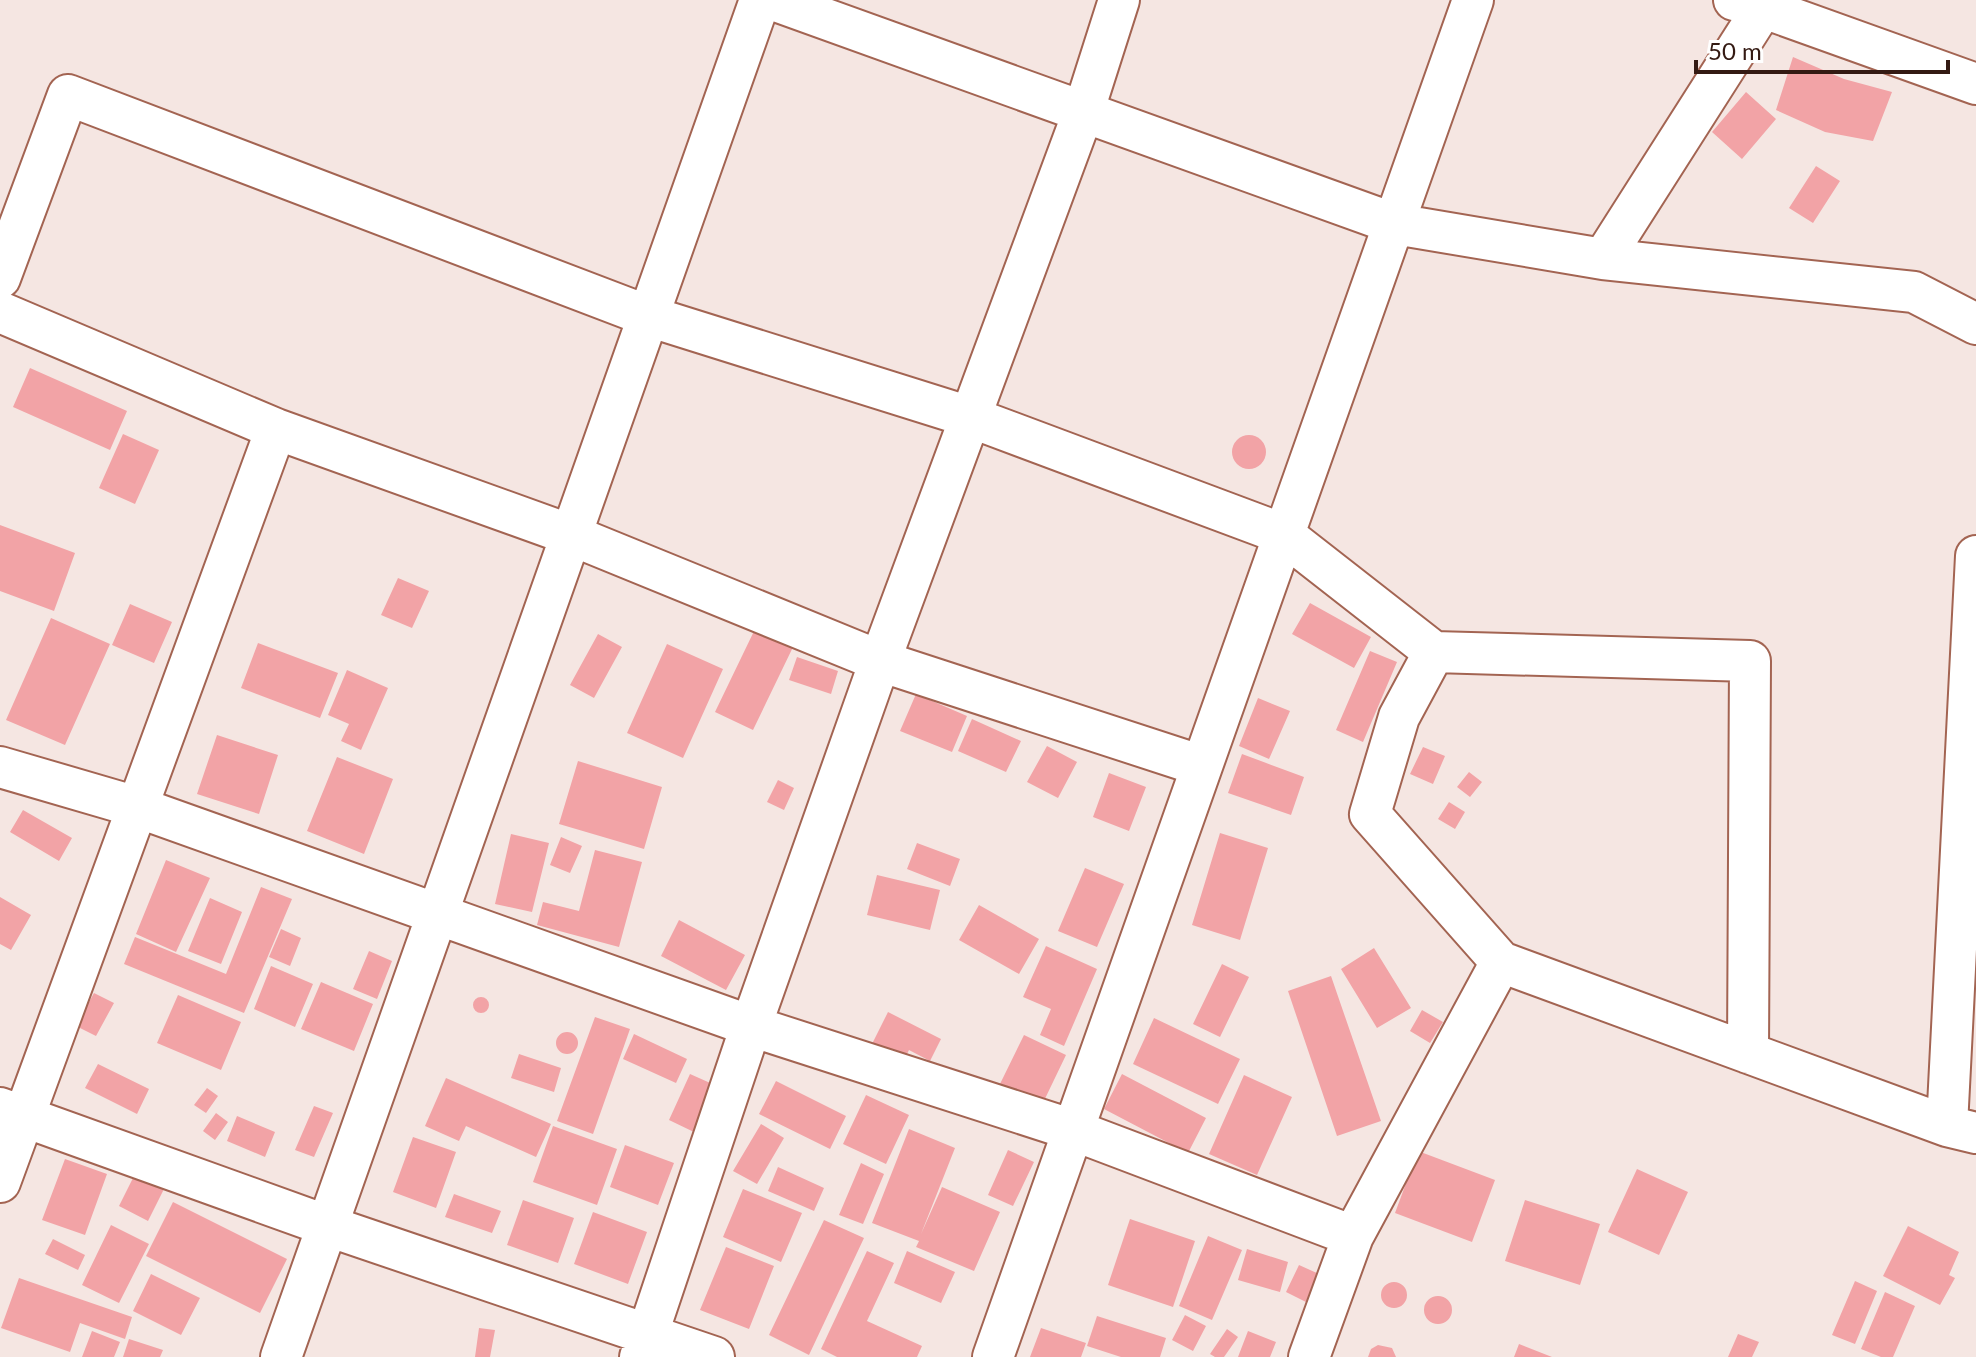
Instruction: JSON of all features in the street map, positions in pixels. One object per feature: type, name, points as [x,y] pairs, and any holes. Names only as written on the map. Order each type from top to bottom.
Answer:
[{"type":"street","points":[[281,1357],[760,0]]},
{"type":"street","points":[[773,0],[1395,224],[1603,259],[1914,292],[1976,324]]},
{"type":"street","points":[[644,1346],[751,1026],[880,661],[1083,113],[1119,0]]},
{"type":"street","points":[[993,1357],[1473,0]]},
{"type":"street","points":[[1603,259],[1755,3],[1976,84]]},
{"type":"street","points":[[0,278],[68,95],[648,316],[970,417],[1283,534],[1434,652],[1750,661],[1748,1053]]},
{"type":"street","points":[[0,312],[276,429],[571,535],[880,661],[1202,766]]},
{"type":"street","points":[[0,1182],[12,1112],[137,807],[276,429]]},
{"type":"street","points":[[1434,652],[1399,717],[1370,814],[1501,962],[1962,1130],[1976,556]]},
{"type":"street","points":[[0,767],[137,807],[751,1026],[1073,1130],[1353,1236]]},
{"type":"street","points":[[1309,1357],[1353,1236],[1501,962]]},
{"type":"street","points":[[12,1112],[328,1226],[644,1346],[714,1357]]},
{"type":"building","points":[[1793,57],[1844,79],[1892,92],[1873,141],[1825,132],[1776,110]]},
{"type":"building","points":[[1746,92],[1776,119],[1742,159],[1712,132]]},
{"type":"building","points":[[1816,166],[1840,181],[1813,223],[1789,208]]},
{"type":"building","points":[[30,368],[127,411],[110,450],[13,407]]},
{"type":"building","points":[[123,434],[159,450],[135,504],[99,488]]},
{"type":"building","points":[[1249,435],[1261,440],[1266,452],[1261,464],[1249,469],[1237,464],[1232,452],[1237,440]]},
{"type":"building","points":[[0,525],[75,553],[54,611],[0,591]]},
{"type":"building","points":[[398,578],[429,591],[412,628],[381,615]]},
{"type":"building","points":[[1310,603],[1371,637],[1354,668],[1292,634]]},
{"type":"building","points":[[130,604],[172,622],[154,663],[112,645]]},
{"type":"building","points":[[51,618],[110,644],[65,745],[6,720]]},
{"type":"building","points":[[756,627],[794,645],[753,730],[715,712]]},
{"type":"building","points":[[598,634],[622,647],[594,698],[570,685]]},
{"type":"building","points":[[258,643],[338,673],[320,718],[241,688]]},
{"type":"building","points":[[667,644],[723,669],[683,758],[627,733]]},
{"type":"building","points":[[1370,651],[1397,662],[1363,742],[1336,730]]},
{"type":"building","points":[[797,657],[838,671],[831,694],[789,680]]},
{"type":"building","points":[[347,670],[388,688],[361,750],[341,741],[349,724],[328,715]]},
{"type":"building","points":[[916,694],[967,716],[952,752],[900,731]]},
{"type":"building","points":[[1258,698],[1290,711],[1269,759],[1239,746]]},
{"type":"building","points":[[972,719],[1021,741],[1006,772],[958,751]]},
{"type":"building","points":[[217,735],[278,755],[259,814],[197,794]]},
{"type":"building","points":[[1047,746],[1077,762],[1058,798],[1027,782]]},
{"type":"building","points":[[1423,747],[1445,756],[1433,784],[1410,774]]},
{"type":"building","points":[[1242,754],[1304,777],[1291,815],[1228,793]]},
{"type":"building","points":[[337,757],[393,779],[364,854],[307,831]]},
{"type":"building","points":[[578,761],[662,787],[644,849],[559,824]]},
{"type":"building","points":[[1469,772],[1482,782],[1470,797],[1457,787]]},
{"type":"building","points":[[1109,773],[1146,787],[1129,831],[1093,817]]},
{"type":"building","points":[[778,780],[794,788],[784,810],[767,802]]},
{"type":"building","points":[[1449,802],[1465,812],[1455,829],[1438,819]]},
{"type":"building","points":[[23,810],[72,838],[59,861],[10,832]]},
{"type":"building","points":[[1220,833],[1268,848],[1240,940],[1192,925]]},
{"type":"building","points":[[511,834],[549,843],[532,912],[495,904]]},
{"type":"building","points":[[561,837],[582,846],[570,873],[550,865]]},
{"type":"building","points":[[917,843],[960,859],[950,886],[907,869]]},
{"type":"building","points":[[595,850],[642,862],[619,947],[537,925],[543,902],[579,911]]},
{"type":"building","points":[[166,860],[210,878],[176,952],[136,934]]},
{"type":"building","points":[[1085,868],[1124,884],[1097,947],[1058,931]]},
{"type":"building","points":[[877,875],[940,890],[930,930],[867,915]]},
{"type":"building","points":[[261,887],[292,899],[244,1013],[124,964],[135,937],[226,974]]},
{"type":"building","points":[[0,897],[31,915],[11,950],[0,944]]},
{"type":"building","points":[[210,898],[242,912],[221,964],[188,951]]},
{"type":"building","points":[[979,905],[1039,939],[1019,974],[959,940]]},
{"type":"building","points":[[679,920],[745,955],[726,990],[661,956]]},
{"type":"building","points":[[281,929],[301,938],[290,966],[269,957]]},
{"type":"building","points":[[1046,946],[1097,969],[1064,1046],[1040,1035],[1051,1009],[1023,997]]},
{"type":"building","points":[[1374,948],[1411,1008],[1377,1028],[1341,969]]},
{"type":"building","points":[[369,951],[392,961],[377,999],[353,989]]},
{"type":"building","points":[[1222,964],[1249,977],[1220,1037],[1193,1024]]},
{"type":"building","points":[[271,966],[313,984],[295,1027],[254,1009]]},
{"type":"building","points":[[1331,976],[1381,1121],[1337,1136],[1288,991]]},
{"type":"building","points":[[321,982],[373,1004],[354,1051],[301,1029]]},
{"type":"building","points":[[94,993],[114,1003],[96,1036],[76,1026]]},
{"type":"building","points":[[178,995],[241,1022],[221,1070],[157,1043]]},
{"type":"building","points":[[481,997],[489,1005],[481,1013],[473,1005]]},
{"type":"building","points":[[1422,1010],[1443,1022],[1430,1043],[1410,1031]]},
{"type":"building","points":[[888,1012],[941,1039],[930,1061],[909,1050],[900,1068],[868,1052]]},
{"type":"building","points":[[595,1017],[630,1029],[593,1134],[557,1121]]},
{"type":"building","points":[[1154,1018],[1240,1059],[1218,1104],[1133,1064]]},
{"type":"building","points":[[567,1032],[575,1035],[578,1043],[575,1051],[567,1054],[559,1051],[556,1043],[559,1035]]},
{"type":"building","points":[[634,1034],[687,1059],[676,1083],[623,1059]]},
{"type":"building","points":[[1024,1035],[1066,1055],[1041,1107],[999,1086]]},
{"type":"building","points":[[519,1054],[561,1068],[554,1092],[511,1078]]},
{"type":"building","points":[[98,1064],[149,1089],[137,1114],[85,1088]]},
{"type":"building","points":[[690,1074],[717,1086],[696,1133],[669,1120]]},
{"type":"building","points":[[1122,1074],[1206,1118],[1188,1153],[1104,1109]]},
{"type":"building","points":[[1244,1075],[1292,1097],[1257,1175],[1209,1154]]},
{"type":"building","points":[[446,1078],[551,1124],[536,1157],[466,1126],[459,1141],[425,1126]]},
{"type":"building","points":[[776,1081],[846,1116],[830,1149],[759,1114]]},
{"type":"building","points":[[207,1088],[218,1096],[206,1113],[194,1105]]},
{"type":"building","points":[[866,1095],[909,1115],[886,1164],[843,1144]]},
{"type":"building","points":[[314,1106],[333,1113],[314,1157],[295,1150]]},
{"type":"building","points":[[216,1113],[228,1122],[215,1140],[203,1131]]},
{"type":"building","points":[[237,1116],[275,1132],[265,1157],[227,1141]]},
{"type":"building","points":[[761,1124],[784,1138],[757,1184],[733,1171]]},
{"type":"building","points":[[553,1126],[617,1149],[597,1205],[533,1182]]},
{"type":"building","points":[[909,1129],[955,1148],[921,1234],[942,1187],[1000,1212],[974,1271],[916,1247],[919,1241],[872,1223]]},
{"type":"building","points":[[413,1137],[456,1152],[436,1208],[393,1192]]},
{"type":"building","points":[[625,1145],[674,1163],[658,1205],[610,1187]]},
{"type":"building","points":[[1008,1150],[1034,1162],[1013,1206],[988,1195]]},
{"type":"building","points":[[1418,1151],[1495,1180],[1472,1242],[1395,1213]]},
{"type":"building","points":[[65,1159],[107,1174],[85,1235],[42,1220]]},
{"type":"building","points":[[861,1163],[884,1174],[863,1224],[839,1215]]},
{"type":"building","points":[[778,1167],[824,1188],[814,1211],[768,1191]]},
{"type":"building","points":[[1637,1169],[1688,1192],[1659,1255],[1608,1232]]},
{"type":"building","points":[[135,1174],[164,1189],[148,1221],[119,1206]]},
{"type":"building","points":[[743,1189],[802,1213],[781,1262],[723,1237]]},
{"type":"building","points":[[454,1194],[501,1211],[492,1233],[445,1217]]},
{"type":"building","points":[[523,1200],[574,1218],[558,1263],[507,1245]]},
{"type":"building","points":[[1525,1200],[1600,1224],[1580,1285],[1505,1261]]},
{"type":"building","points":[[173,1202],[287,1259],[260,1313],[146,1256]]},
{"type":"building","points":[[593,1212],[647,1232],[628,1284],[574,1264]]},
{"type":"building","points":[[1130,1219],[1195,1241],[1173,1307],[1108,1285]]},
{"type":"building","points":[[824,1220],[864,1238],[809,1355],[769,1335]]},
{"type":"building","points":[[111,1225],[149,1244],[119,1303],[82,1285]]},
{"type":"building","points":[[1908,1226],[1959,1252],[1949,1275],[1955,1278],[1940,1305],[1883,1276]]},
{"type":"building","points":[[1208,1236],[1242,1250],[1212,1320],[1179,1306]]},
{"type":"building","points":[[53,1239],[85,1255],[78,1270],[45,1254]]},
{"type":"building","points":[[726,1247],[774,1266],[749,1329],[700,1310]]},
{"type":"building","points":[[1247,1249],[1288,1262],[1280,1292],[1238,1280]]},
{"type":"building","points":[[867,1251],[894,1263],[867,1321],[922,1346],[917,1357],[837,1357],[821,1349]]},
{"type":"building","points":[[907,1251],[955,1272],[941,1303],[894,1283]]},
{"type":"building","points":[[1299,1265],[1319,1274],[1306,1302],[1286,1292]]},
{"type":"building","points":[[151,1274],[200,1298],[181,1335],[133,1311]]},
{"type":"building","points":[[19,1278],[132,1317],[125,1339],[80,1323],[70,1352],[1,1328]]},
{"type":"building","points":[[1855,1281],[1877,1291],[1855,1344],[1832,1335]]},
{"type":"building","points":[[1394,1282],[1403,1286],[1407,1295],[1403,1304],[1394,1308],[1385,1304],[1381,1295],[1385,1286]]},
{"type":"building","points":[[1885,1292],[1915,1306],[1893,1357],[1881,1357],[1861,1349]]},
{"type":"building","points":[[1438,1296],[1448,1300],[1452,1310],[1448,1320],[1438,1324],[1428,1320],[1424,1310],[1428,1300]]},
{"type":"building","points":[[1185,1315],[1206,1326],[1193,1351],[1172,1340]]},
{"type":"building","points":[[1097,1316],[1166,1338],[1160,1357],[1121,1357],[1087,1346]]},
{"type":"building","points":[[479,1328],[495,1330],[490,1357],[475,1357]]},
{"type":"building","points":[[1041,1328],[1086,1343],[1081,1357],[1030,1357]]},
{"type":"building","points":[[1227,1329],[1238,1337],[1224,1357],[1215,1357],[1210,1354]]},
{"type":"building","points":[[92,1331],[120,1342],[114,1357],[82,1357]]},
{"type":"building","points":[[1248,1331],[1276,1342],[1270,1357],[1238,1357]]},
{"type":"building","points":[[1738,1334],[1759,1342],[1752,1357],[1728,1357]]},
{"type":"building","points":[[129,1339],[163,1350],[160,1357],[123,1357]]},
{"type":"building","points":[[1519,1344],[1552,1357],[1514,1357]]},
{"type":"building","points":[[1378,1345],[1392,1348],[1396,1357],[1368,1357],[1371,1349]]}]
